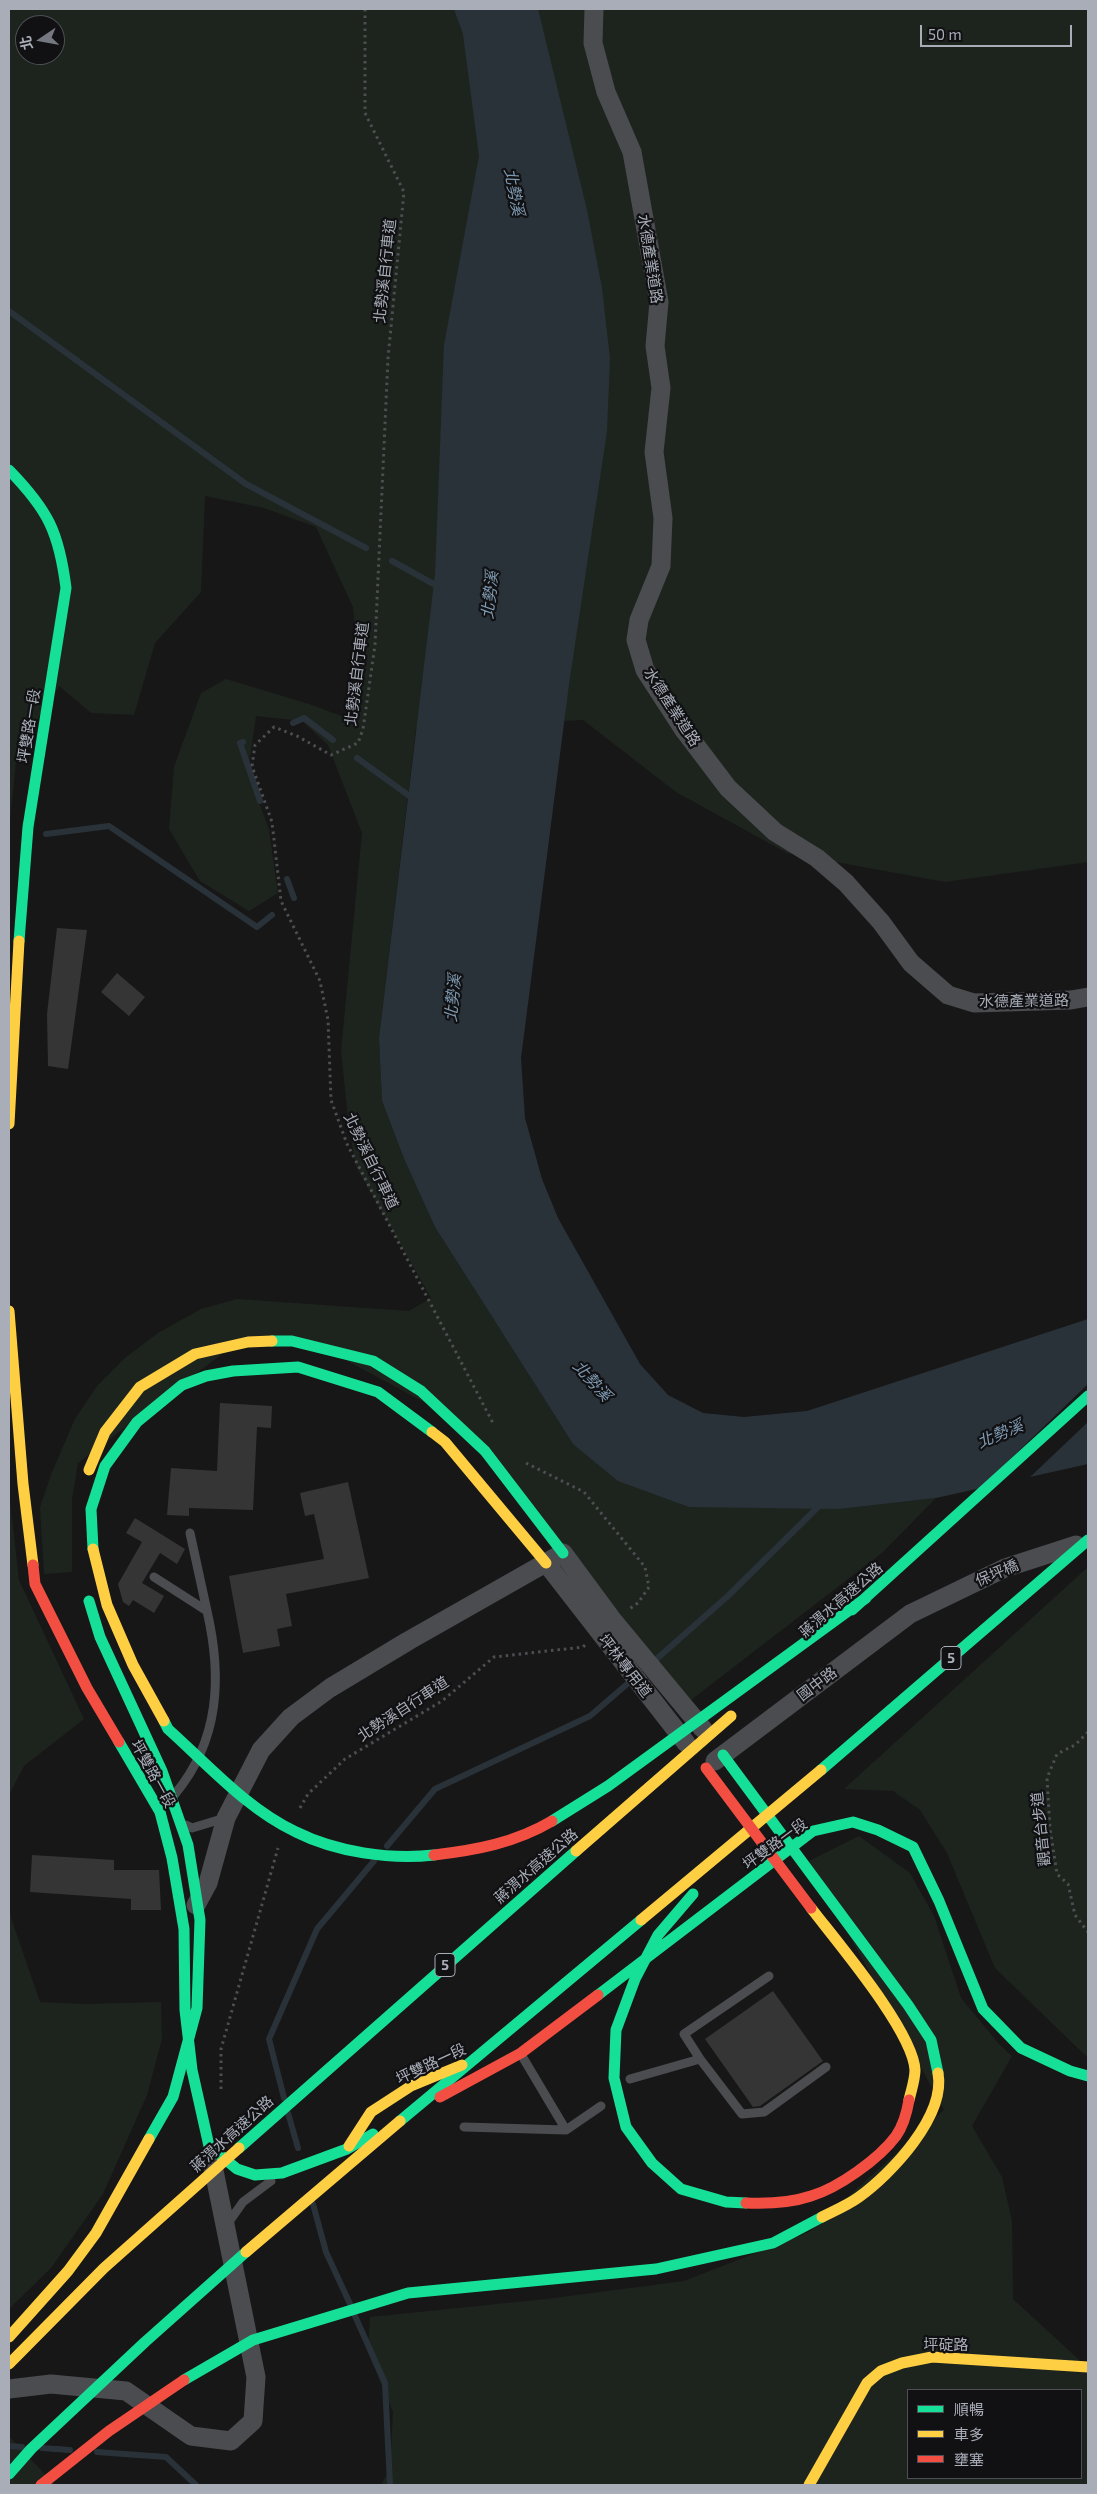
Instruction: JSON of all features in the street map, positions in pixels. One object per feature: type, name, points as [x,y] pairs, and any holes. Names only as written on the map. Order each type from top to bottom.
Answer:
[{"type":"main road","name":"坪雙路一段","points":[[9,470],[36,497],[55,528],[62,556],[66,588],[28,827],[23,875],[9,1124]]},
{"type":"main road","name":"坪雙路一段","points":[[9,1311],[23,1484],[35,1584],[87,1688],[160,1812],[172,1858],[184,1928],[185,2010],[192,2070],[209,2146],[237,2169],[254,2175],[282,2173],[347,2149],[521,2053],[813,1831],[853,1822],[878,1830],[913,1847],[939,1901],[983,2009],[1021,2048],[1070,2071],[1088,2076]]},
{"type":"main road","points":[[84,1483],[105,1432],[140,1387],[196,1354],[248,1342],[292,1341],[373,1361],[421,1391],[485,1450],[563,1552]]},
{"type":"main road","points":[[546,1562],[445,1442],[378,1392],[298,1367],[233,1371],[206,1376],[182,1385],[137,1422],[104,1466],[90,1509],[92,1552],[107,1605],[133,1665],[168,1730],[246,1800],[294,1832],[325,1843],[362,1852],[414,1857],[469,1851],[512,1841],[549,1823],[608,1786],[866,1598]]},
{"type":"main road","name":"蔣渭水高速公路","points":[[761,1690],[866,1598],[1088,1396]]},
{"type":"main road","name":"5","points":[[9,2474],[31,2448],[145,2342],[305,2200],[814,1776],[1088,1541]]},
{"type":"main road","points":[[9,2337],[68,2271],[96,2233],[173,2097],[197,2008],[200,1920],[188,1845],[162,1771],[100,1637],[86,1592]]},
{"type":"main road","name":"蔣渭水高速公路","points":[[9,2364],[118,2255],[409,1996],[738,1709]]},
{"type":"main road","points":[[41,2485],[109,2431],[165,2393],[253,2340],[408,2293],[656,2269],[773,2243],[858,2198],[900,2161],[932,2112],[939,2080],[931,2040],[908,2004],[723,1755]]},
{"type":"main road","points":[[706,1768],[764,1846],[887,2009],[911,2051],[915,2071],[907,2112],[896,2136],[870,2161],[842,2181],[812,2196],[776,2204],[726,2202],[681,2189],[652,2162],[626,2127],[614,2078],[616,2030],[635,1979],[658,1935],[696,1891],[814,1776]]},
{"type":"main road","name":"坪雙路一段","points":[[347,2149],[371,2112],[412,2086],[489,2054],[521,2053]]},
{"type":"main road","name":"坪碇路","points":[[809,2485],[823,2457],[867,2383],[881,2371],[902,2363],[932,2357],[1088,2366]]},
{"type":"street","name":"水德產業道路","points":[[594,9],[593,44],[606,92],[632,152],[659,302],[655,346],[661,388],[654,452],[663,518],[661,566],[639,620],[636,640],[645,670],[684,730],[728,788],[774,832],[818,858],[846,883],[882,922],[911,963],[948,994],[974,1003],[1071,1000],[1088,997]]},
{"type":"street","name":"保坪橋","points":[[910,1614],[1005,1568],[1088,1541]]},
{"type":"street","name":"坪林專用道","points":[[563,1552],[605,1625],[670,1723],[706,1768]]},
{"type":"street","points":[[184,1928],[208,1883],[226,1818],[261,1750],[291,1717],[330,1688],[563,1552]]},
{"type":"street","name":"坪林專用道","points":[[546,1562],[686,1708],[723,1755]]},
{"type":"street","name":"國中路","points":[[706,1768],[910,1614]]},
{"type":"street","points":[[9,2389],[51,2384],[126,2391],[192,2436],[231,2441],[253,2421],[256,2377],[209,2146]]},
{"type":"lane","points":[[190,1533],[215,1642],[214,1710],[206,1744],[188,1778],[160,1812],[192,1828],[226,1818]]},
{"type":"lane","points":[[154,1577],[208,1610]]},
{"type":"lane","points":[[769,1976],[684,2034],[700,2059],[742,2114],[764,2112],[826,2067]]},
{"type":"lane","points":[[521,2053],[566,2130]]},
{"type":"lane","points":[[630,2079],[700,2059]]},
{"type":"lane","points":[[464,2127],[566,2130],[601,2106]]},
{"type":"lane","points":[[226,2226],[243,2202],[282,2173]]},
{"type":"path","name":"北勢溪自行車道","points":[[365,9],[365,113],[404,192],[388,358],[374,645],[363,728],[358,743],[331,755],[298,736],[274,727],[255,745],[252,766],[272,822],[281,901],[320,981],[328,1020],[331,1100],[347,1144],[496,1428]]},
{"type":"path","name":"北勢溪自行車道","points":[[299,1810],[308,1794],[345,1759],[442,1701],[494,1657],[583,1647],[605,1625],[638,1603],[649,1587],[645,1567],[584,1492],[518,1459]]},
{"type":"path","name":"觀音台步道","points":[[1088,1732],[1075,1745],[1057,1754],[1047,1778],[1050,1829],[1057,1874],[1068,1884],[1075,1914],[1088,1932]]},
{"type":"path","points":[[222,2096],[221,2049],[280,1841]]},
{"type":"shaded area","points":[[9,9],[1088,9],[1088,862],[945,882],[787,853],[676,792],[583,720],[416,728],[379,1038],[382,1101],[405,1161],[435,1227],[573,1444],[839,1509],[936,1498],[883,1552],[691,1700],[461,1422],[312,1342],[234,1345],[78,1463],[72,1499],[72,1572],[44,1574],[40,1507],[52,1472],[75,1419],[97,1386],[125,1358],[158,1333],[201,1309],[237,1299],[409,1311],[431,1298],[356,1166],[349,1127],[341,1051],[362,833],[328,745],[302,721],[256,716],[248,772],[269,830],[278,893],[249,911],[200,881],[169,829],[174,767],[201,693],[226,679],[309,704],[344,717],[362,693],[353,607],[316,527],[264,508],[205,496],[201,592],[155,643],[134,715],[91,713],[59,686],[17,751],[9,832]]},
{"type":"shaded area","points":[[9,1492],[19,1580],[84,1719],[24,1766],[9,1795]]},
{"type":"shaded area","points":[[1088,1567],[1087,2057],[995,1968],[947,1853],[920,1810],[893,1791],[844,1789]]},
{"type":"shaded area","points":[[859,1836],[910,1873],[934,1916],[961,1998],[999,2044],[1012,2056],[972,2126],[1002,2177],[1012,2221],[1013,2299],[1088,2368],[1088,2485],[381,2485],[390,2469],[393,2412],[368,2353],[370,2317],[546,2299],[684,2281],[809,2232],[944,2110],[809,1861]]},
{"type":"shaded area","points":[[9,1900],[11,1918],[40,2002],[86,2004],[161,2002],[162,2039],[147,2095],[103,2194],[51,2268],[9,2309]]},
{"type":"shaded area","points":[[9,2436],[55,2485],[9,2485]]},
{"type":"water","name":"北勢溪","points":[[454,9],[538,9],[587,210],[602,288],[610,359],[607,431],[569,684],[521,1058],[525,1118],[542,1179],[558,1218],[640,1364],[668,1395],[703,1413],[744,1417],[807,1411],[1088,1319],[1088,1464],[936,1498],[839,1509],[689,1507],[618,1481],[573,1444],[435,1227],[405,1161],[382,1101],[379,1038],[435,575],[444,345],[479,156],[463,34]]},
{"type":"pier","points":[[1088,1384],[1088,1422],[1027,1480],[976,1492]]},
{"type":"building","points":[[57,928],[87,930],[68,1069],[48,1066],[47,1014]]},
{"type":"building","points":[[117,973],[145,997],[129,1016],[101,992]]},
{"type":"building","points":[[220,1403],[272,1406],[271,1428],[257,1427],[253,1510],[189,1508],[189,1516],[167,1515],[171,1468],[217,1471]]},
{"type":"building","points":[[348,1482],[369,1578],[286,1594],[292,1626],[277,1629],[280,1646],[243,1653],[229,1576],[324,1559],[314,1514],[305,1516],[300,1493]]},
{"type":"building","points":[[135,1518],[185,1549],[177,1564],[160,1553],[142,1583],[164,1596],[154,1613],[133,1600],[129,1606],[123,1602],[118,1584],[142,1542],[126,1533]]},
{"type":"building","points":[[32,1855],[114,1860],[114,1870],[159,1870],[161,1910],[131,1910],[131,1899],[30,1892]]},
{"type":"building","points":[[773,1991],[823,2061],[760,2106],[753,2107],[705,2039]]},
{"type":"waterway","points":[[9,311],[246,484],[366,548]]},
{"type":"waterway","points":[[392,561],[439,587]]},
{"type":"waterway","points":[[293,723],[304,718],[333,740]]},
{"type":"waterway","points":[[243,742],[240,743],[260,801]]},
{"type":"waterway","points":[[357,758],[415,800]]},
{"type":"waterway","points":[[46,834],[109,826],[257,927],[272,915]]},
{"type":"waterway","points":[[287,879],[294,898]]},
{"type":"waterway","points":[[652,1663],[729,1595],[821,1504]]},
{"type":"waterway","points":[[387,1846],[435,1789],[590,1716],[633,1679]]},
{"type":"waterway","points":[[284,2098],[269,2039],[317,1929],[374,1861]]},
{"type":"waterway","points":[[288,2113],[298,2148]]},
{"type":"waterway","points":[[313,2204],[326,2252],[350,2304]]},
{"type":"waterway","points":[[355,2316],[385,2383],[390,2485]]},
{"type":"waterway","points":[[9,2446],[22,2447]]},
{"type":"waterway","points":[[42,2448],[70,2450]]},
{"type":"waterway","points":[[97,2452],[166,2457],[196,2485]]},
{"type":"traffic: fast","points":[[9,470],[33,497],[50,523],[60,552],[66,588],[28,827],[19,941]]},
{"type":"traffic: fast","points":[[272,1341],[292,1341],[373,1361],[421,1391],[485,1451],[563,1553]]},
{"type":"traffic: fast","points":[[93,1549],[91,1509],[105,1466],[137,1422],[182,1385],[206,1376],[233,1371],[298,1367],[378,1392],[432,1432]]},
{"type":"traffic: fast","points":[[852,1610],[1088,1396]]},
{"type":"traffic: fast","points":[[821,1770],[1088,1540]]},
{"type":"traffic: fast","points":[[552,1821],[608,1786],[866,1598]]},
{"type":"traffic: fast","points":[[89,1601],[100,1637],[162,1771],[188,1845],[200,1920],[197,2008],[173,2097],[149,2139]]},
{"type":"traffic: fast","points":[[164,1721],[168,1729],[245,1799],[261,1812],[296,1832],[328,1845],[364,1853],[400,1856],[434,1855]]},
{"type":"traffic: fast","points":[[119,1742],[160,1812],[172,1858],[184,1929],[185,2010],[192,2070],[209,2146],[237,2169],[255,2175],[282,2173],[347,2149],[373,2134]]},
{"type":"traffic: fast","points":[[723,1755],[908,2005],[931,2040],[938,2073]]},
{"type":"traffic: fast","points":[[598,1995],[813,1831],[853,1822],[878,1830],[913,1847],[939,1901],[983,2009],[1021,2048],[1070,2071],[1088,2076]]},
{"type":"traffic: fast","points":[[239,2148],[576,1851]]},
{"type":"traffic: fast","points":[[693,1894],[658,1935],[635,1979],[616,2030],[614,2078],[626,2127],[652,2163],[681,2189],[726,2202],[746,2203]]},
{"type":"traffic: fast","points":[[400,2121],[641,1920]]},
{"type":"traffic: fast","points":[[184,2380],[253,2340],[408,2293],[656,2269],[773,2243],[822,2217]]},
{"type":"traffic: fast","points":[[9,2474],[31,2449],[145,2342],[246,2252]]},
{"type":"traffic: slow","points":[[9,1124],[19,941]]},
{"type":"traffic: slow","points":[[9,1311],[23,1484],[33,1565]]},
{"type":"traffic: slow","points":[[89,1470],[105,1432],[140,1387],[195,1354],[248,1342],[272,1341]]},
{"type":"traffic: slow","points":[[432,1432],[445,1442],[546,1563]]},
{"type":"traffic: slow","points":[[93,1549],[107,1605],[133,1665],[164,1721]]},
{"type":"traffic: slow","points":[[576,1851],[731,1716]]},
{"type":"traffic: slow","points":[[641,1920],[821,1770]]},
{"type":"traffic: slow","points":[[811,1908],[872,1987],[902,2033],[911,2053],[915,2070],[909,2100]]},
{"type":"traffic: slow","points":[[349,2146],[371,2112],[411,2086],[462,2065]]},
{"type":"traffic: slow","points":[[822,2217],[859,2197],[872,2187],[900,2159],[925,2125],[934,2107],[938,2090],[938,2073]]},
{"type":"traffic: slow","points":[[246,2252],[400,2121]]},
{"type":"traffic: slow","points":[[9,2337],[68,2271],[96,2233],[149,2139]]},
{"type":"traffic: slow","points":[[9,2364],[104,2268],[239,2148]]},
{"type":"traffic: slow","points":[[809,2485],[867,2383],[881,2371],[902,2363],[932,2357],[1088,2367]]},
{"type":"traffic: jam","points":[[33,1565],[35,1584],[87,1688],[119,1742]]},
{"type":"traffic: jam","points":[[706,1768],[811,1908]]},
{"type":"traffic: jam","points":[[434,1855],[465,1851],[509,1840],[538,1829],[552,1821]]},
{"type":"traffic: jam","points":[[440,2097],[521,2053],[598,1995]]},
{"type":"traffic: jam","points":[[746,2203],[795,2200],[822,2192],[845,2180],[869,2163],[889,2145],[901,2128],[909,2100]]},
{"type":"traffic: jam","points":[[41,2485],[109,2431],[184,2380]]}]
